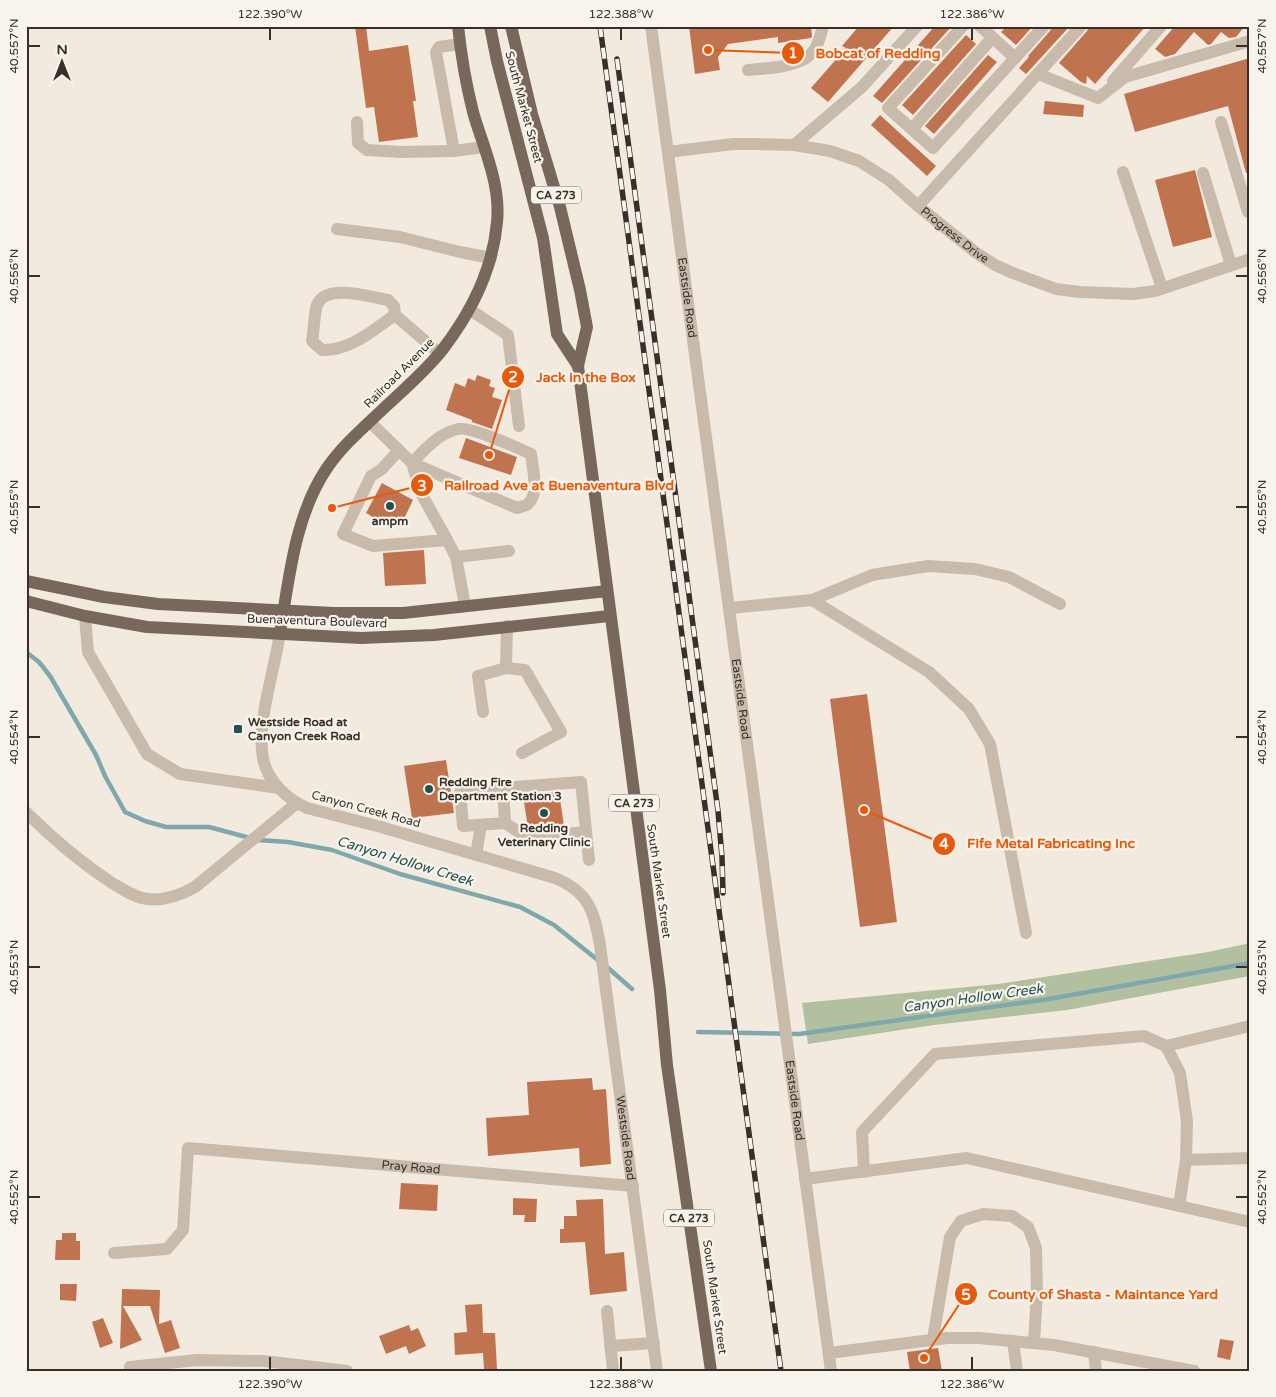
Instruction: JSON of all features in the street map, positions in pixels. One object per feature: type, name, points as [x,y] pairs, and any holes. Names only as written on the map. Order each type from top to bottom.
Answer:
[{"type":"main road","name":"Railroad Avenue","points":[[284,610],[289,578],[300,532],[314,491],[334,458],[439,353],[469,310],[481,288],[492,258],[498,212],[496,190],[473,110],[458,26]]},
{"type":"main road","name":"South Market Street","points":[[490,26],[497,60],[540,222],[549,268],[557,334],[578,366]]},
{"type":"main road","name":"South Market Street","points":[[511,26],[532,114],[560,208],[587,327],[578,366],[609,616],[660,990],[666,1065],[711,1371]]},
{"type":"main road","name":"Buenaventura Boulevard","points":[[26,581],[104,597],[158,604],[403,613],[607,591]]},
{"type":"main road","name":"Buenaventura Boulevard","points":[[26,601],[85,616],[155,628],[362,638],[403,638],[609,616]]},
{"type":"main road","name":"Canyon Creek Road","points":[[280,634],[284,610]]},
{"type":"street","name":"Eastside Road","points":[[651,26],[832,1371]]},
{"type":"street","points":[[748,70],[791,65],[803,59],[815,50],[822,26]]},
{"type":"street","points":[[794,145],[862,87],[917,26]]},
{"type":"street","points":[[963,26],[888,108],[933,148],[1044,26]]},
{"type":"street","points":[[918,206],[1081,26]]},
{"type":"street","points":[[1098,98],[1161,26]]},
{"type":"street","points":[[912,129],[989,31],[1015,58]]},
{"type":"street","points":[[1098,98],[1126,77],[1250,41]]},
{"type":"street","points":[[454,151],[436,52],[439,46],[460,44]]},
{"type":"street","points":[[1038,74],[1098,98]]},
{"type":"street","points":[[357,122],[358,143],[368,150],[400,152],[454,151],[484,147]]},
{"type":"street","points":[[1221,122],[1249,214]]},
{"type":"street","name":"Progress Drive","points":[[668,152],[733,144],[794,145],[830,151],[859,161],[889,180],[975,252],[995,265],[1056,289],[1133,294],[1162,288],[1250,259]]},
{"type":"street","points":[[1123,172],[1162,288]]},
{"type":"street","points":[[1203,173],[1230,265]]},
{"type":"street","points":[[337,229],[400,237],[492,258]]},
{"type":"street","points":[[395,314],[359,339],[334,350],[322,350],[312,341],[317,305],[324,296],[335,292],[388,300],[394,306],[395,314],[439,353]]},
{"type":"street","points":[[469,310],[508,335],[519,426]]},
{"type":"street","points":[[370,422],[412,463],[517,508],[528,504],[533,496],[535,485],[531,454],[472,431],[459,428],[432,442],[412,463]]},
{"type":"street","points":[[399,450],[382,469],[371,476],[343,534],[373,546],[447,540]]},
{"type":"street","points":[[412,463],[421,492],[456,557],[465,606]]},
{"type":"street","points":[[456,557],[509,551]]},
{"type":"street","points":[[730,608],[812,600],[872,575],[928,566],[975,568],[1009,577],[1060,604]]},
{"type":"street","points":[[812,600],[929,672],[969,709],[990,744],[1026,933]]},
{"type":"street","points":[[85,616],[88,652],[147,754],[180,774],[279,788]]},
{"type":"street","points":[[506,626],[506,668]]},
{"type":"street","name":"Canyon Creek Road","points":[[280,634],[263,723],[262,738],[264,763],[270,777],[286,795],[307,808],[476,854],[562,881],[580,893],[590,907]]},
{"type":"street","points":[[483,712],[478,676],[506,668],[525,670],[561,732],[522,753]]},
{"type":"street","points":[[586,832],[528,838],[506,823],[463,826],[460,792],[581,782],[589,860]]},
{"type":"street","points":[[502,788],[506,823]]},
{"type":"street","points":[[26,812],[50,837],[88,867],[128,892],[146,899],[181,895],[195,887],[297,803]]},
{"type":"street","points":[[476,854],[480,825]]},
{"type":"street","name":"Westside Road","points":[[590,907],[595,920],[600,945],[658,1371]]},
{"type":"street","points":[[864,1172],[862,1132],[935,1054],[1144,1036],[1166,1046],[1250,1026]]},
{"type":"street","points":[[1166,1046],[1180,1073],[1187,1121],[1186,1160],[1179,1206]]},
{"type":"street","name":"Pray Road","points":[[114,1253],[167,1249],[183,1230],[188,1148],[633,1186]]},
{"type":"street","points":[[805,1179],[967,1158],[1250,1222]]},
{"type":"street","points":[[1186,1160],[1250,1158]]},
{"type":"street","points":[[933,1339],[950,1237],[961,1221],[983,1214],[1012,1216],[1028,1227],[1036,1248],[1037,1293],[1034,1343]]},
{"type":"street","points":[[607,1311],[613,1371]]},
{"type":"street","points":[[829,1353],[933,1339],[971,1338],[1054,1345],[1171,1369],[1194,1371]]},
{"type":"street","points":[[1013,1341],[1017,1371]]},
{"type":"street","points":[[610,1346],[654,1343]]},
{"type":"street","points":[[1094,1352],[1096,1371]]},
{"type":"street","points":[[130,1371],[130,1367],[197,1360],[264,1361],[347,1371]]},
{"type":"green space","points":[[1250,943],[1250,976],[1067,1010],[934,1025],[808,1044],[802,1003],[998,984],[1208,952]]},
{"type":"building","points":[[355,26],[366,26],[369,51],[408,45],[416,101],[413,101],[418,137],[379,142],[374,107],[366,108]]},
{"type":"building","points":[[689,26],[811,26],[812,36],[811,38],[778,43],[778,37],[728,44],[718,57],[720,70],[695,74]]},
{"type":"building","points":[[859,26],[894,26],[828,102],[811,88],[846,48],[842,46]]},
{"type":"building","points":[[935,26],[952,26],[882,103],[873,96]]},
{"type":"building","points":[[1007,26],[1033,26],[1016,45],[1001,32]]},
{"type":"building","points":[[1052,26],[1070,26],[1026,74],[1019,68],[1050,31]]},
{"type":"building","points":[[1089,26],[1146,26],[1095,84],[1087,76],[1086,84],[1081,82],[1059,63],[1087,31]]},
{"type":"building","points":[[1175,26],[1245,26],[1236,37],[1229,38],[1221,32],[1208,45],[1194,32],[1175,54],[1165,57],[1155,49]]},
{"type":"building","points":[[966,35],[976,44],[913,115],[902,105]]},
{"type":"building","points":[[988,55],[997,62],[934,134],[925,126]]},
{"type":"building","points":[[1250,58],[1250,172],[1246,173],[1228,106],[1135,132],[1124,94]]},
{"type":"building","points":[[1045,101],[1084,105],[1083,117],[1043,114]]},
{"type":"building","points":[[880,115],[936,166],[927,176],[871,125]]},
{"type":"building","points":[[1195,170],[1212,237],[1173,247],[1155,180]]},
{"type":"building","points":[[477,375],[491,380],[489,386],[495,388],[492,397],[502,400],[492,429],[446,410],[455,383],[465,387],[468,378],[475,381]]},
{"type":"building","points":[[466,438],[517,457],[511,475],[459,458]]},
{"type":"building","name":"ampm","points":[[382,483],[413,500],[402,523],[390,527],[366,513]]},
{"type":"building","name":"ampm","points":[[424,550],[426,584],[385,586],[383,553]]},
{"type":"building","points":[[867,694],[897,922],[860,927],[830,699]]},
{"type":"building","name":"Redding Fire Department Station 3","points":[[446,760],[454,813],[412,818],[404,766]]},
{"type":"building","name":"Redding Veterinary Clinic","points":[[559,792],[564,826],[530,830],[528,828],[523,795]]},
{"type":"building","points":[[592,1078],[593,1090],[606,1089],[611,1164],[580,1167],[579,1148],[488,1156],[486,1118],[529,1115],[527,1082]]},
{"type":"building","points":[[401,1183],[438,1185],[437,1211],[399,1209]]},
{"type":"building","points":[[513,1198],[537,1199],[536,1222],[524,1222],[525,1215],[513,1215]]},
{"type":"building","points":[[603,1199],[605,1254],[624,1252],[627,1291],[590,1295],[585,1242],[560,1243],[560,1229],[564,1229],[564,1216],[577,1216],[576,1200]]},
{"type":"building","points":[[62,1233],[76,1233],[76,1241],[80,1241],[80,1260],[55,1260],[56,1240],[62,1240]]},
{"type":"building","points":[[60,1284],[77,1284],[76,1301],[60,1300]]},
{"type":"building","points":[[122,1289],[160,1290],[159,1324],[171,1320],[180,1348],[165,1353],[150,1306],[123,1306],[142,1340],[120,1349]]},
{"type":"building","points":[[482,1304],[483,1333],[495,1333],[497,1369],[484,1369],[483,1353],[455,1355],[454,1333],[467,1332],[465,1305]]},
{"type":"building","points":[[103,1318],[113,1343],[100,1348],[92,1322]]},
{"type":"building","points":[[409,1325],[411,1331],[418,1328],[426,1346],[409,1354],[406,1346],[386,1354],[379,1336]]},
{"type":"building","points":[[1220,1339],[1234,1341],[1230,1360],[1217,1357]]},
{"type":"building","points":[[938,1348],[942,1371],[910,1371],[907,1352]]},
{"type":"waterway","points":[[26,652],[39,662],[50,676],[96,755],[105,776],[125,812],[145,821],[166,827],[209,827],[250,838]]},
{"type":"waterway","name":"Canyon Hollow Creek","points":[[258,840],[288,842],[332,850],[400,874],[520,907],[554,925],[599,961]]},
{"type":"waterway","name":"Canyon Hollow Creek","points":[[698,1032],[799,1034],[1049,999],[1250,963]]},
{"type":"waterway","name":"Canyon Hollow Creek","points":[[607,967],[632,989]]},
{"type":"railway","points":[[600,26],[781,1371]]},
{"type":"railway","points":[[617,59],[718,811],[723,893]]},
{"type":"place","name":"Bobcat of Redding","points":[[708,50]]},
{"type":"place","name":"Jack in the Box","points":[[489,455]]},
{"type":"place","name":"ampm","points":[[390,506]]},
{"type":"place","name":"Railroad Ave at Buenaventura Blvd","points":[[332,508]]},
{"type":"place","name":"Westside Road at Canyon Creek Road","points":[[238,729]]},
{"type":"place","name":"Redding Fire Department Station 3","points":[[429,789]]},
{"type":"place","name":"Fife Metal Fabricating Inc","points":[[864,810]]},
{"type":"place","name":"Redding Veterinary Clinic","points":[[544,813]]},
{"type":"place","name":"County of Shasta - Maintance Yard","points":[[924,1358]]}]
